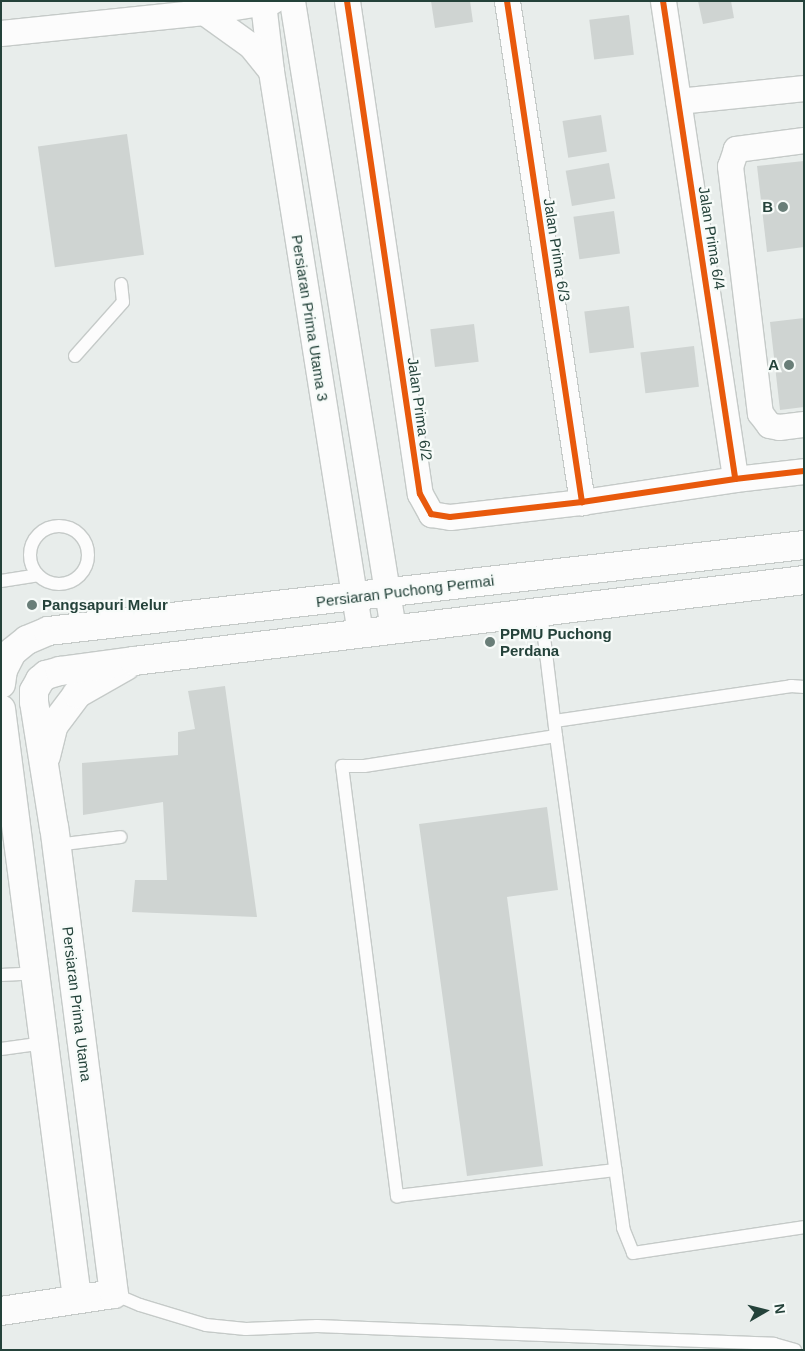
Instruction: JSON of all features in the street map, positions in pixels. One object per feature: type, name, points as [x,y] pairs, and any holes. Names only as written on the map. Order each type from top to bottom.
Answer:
[{"type":"main road","name":"Persiaran Puchong Permai","points":[[12,652],[27,640],[48,631],[804,545]]},
{"type":"main road","points":[[1,684],[3,670],[12,652],[40,680],[46,675],[60,671],[134,661],[804,580]]},
{"type":"main road","points":[[44,764],[54,725],[78,694],[104,681],[134,661]]},
{"type":"main road","name":"Persiaran Prima Utama","points":[[40,680],[34,691],[34,702],[55,837],[114,1294]]},
{"type":"main road","points":[[1,709],[10,834],[36,973],[77,1298]]},
{"type":"main road","points":[[10,834],[55,837]]},
{"type":"main road","points":[[1,1311],[77,1298],[114,1294]]},
{"type":"street","points":[[292,1],[389,593],[393,630]]},
{"type":"street","name":"Jalan Prima 6/2","points":[[347,1],[420,494],[431,514],[450,517],[582,502],[735,479],[804,471]]},
{"type":"street","name":"Jalan Prima 6/3","points":[[507,1],[582,502]]},
{"type":"street","name":"Jalan Prima 6/4","points":[[663,1],[735,479]]},
{"type":"street","name":"Persiaran Prima Utama 3","points":[[1,33],[204,12],[266,2],[271,70],[360,634]]},
{"type":"street","points":[[204,12],[250,45],[271,70]]},
{"type":"street","points":[[678,101],[804,88]]},
{"type":"street","points":[[804,140],[736,148],[730,166],[760,413],[769,425],[778,427],[804,424]]},
{"type":"lane","points":[[75,356],[123,302],[122,284]]},
{"type":"lane","points":[[1,581],[38,574],[54,583],[64,583],[80,575],[88,559],[88,549],[78,533],[61,526],[51,527],[35,538],[31,547],[30,557],[38,574]]},
{"type":"lane","points":[[541,612],[623,1228],[633,1253],[804,1228]]},
{"type":"lane","points":[[555,721],[791,686],[804,687]]},
{"type":"lane","points":[[556,736],[364,766],[342,766],[397,1196],[615,1170]]},
{"type":"lane","points":[[55,837],[121,837]]},
{"type":"lane","points":[[1,975],[36,973]]},
{"type":"lane","points":[[1,1048],[45,1043]]},
{"type":"lane","points":[[114,1294],[140,1305],[206,1325],[222,1327],[283,1328],[317,1326],[552,1335],[774,1344],[795,1350]]},
{"type":"building","points":[[431,1],[470,1],[473,22],[435,28]]},
{"type":"building","points":[[698,1],[731,1],[734,18],[703,24]]},
{"type":"building","points":[[629,15],[634,55],[594,60],[589,20]]},
{"type":"building","points":[[601,115],[607,152],[568,158],[562,121]]},
{"type":"building","points":[[127,134],[144,255],[55,267],[38,147]]},
{"type":"building","name":"B","points":[[804,161],[804,247],[767,252],[757,166]]},
{"type":"building","points":[[609,163],[615,198],[572,206],[566,171]]},
{"type":"building","points":[[614,211],[620,254],[579,259],[573,217]]},
{"type":"building","points":[[629,306],[634,348],[589,353],[584,311]]},
{"type":"building","name":"A","points":[[804,318],[804,407],[780,410],[770,322]]},
{"type":"building","points":[[474,324],[479,362],[435,367],[430,329]]},
{"type":"building","points":[[694,346],[699,387],[645,393],[640,353]]},
{"type":"building","points":[[225,686],[257,917],[132,912],[135,880],[167,880],[163,802],[83,815],[82,763],[178,755],[178,732],[195,729],[188,691]]},
{"type":"building","points":[[547,807],[558,890],[507,897],[543,1166],[467,1176],[419,824]]},
{"type":"cycle path","points":[[347,1],[420,494],[431,514],[450,517],[582,502],[735,479],[804,471]]},
{"type":"cycle path","points":[[507,1],[582,502]]},
{"type":"cycle path","points":[[663,1],[735,479]]},
{"type":"place","name":"B","points":[[783,207]]},
{"type":"place","name":"A","points":[[789,365]]},
{"type":"place","name":"Pangsapuri Melur","points":[[32,605]]},
{"type":"place","name":"PPMU Puchong Perdana","points":[[490,642]]}]
